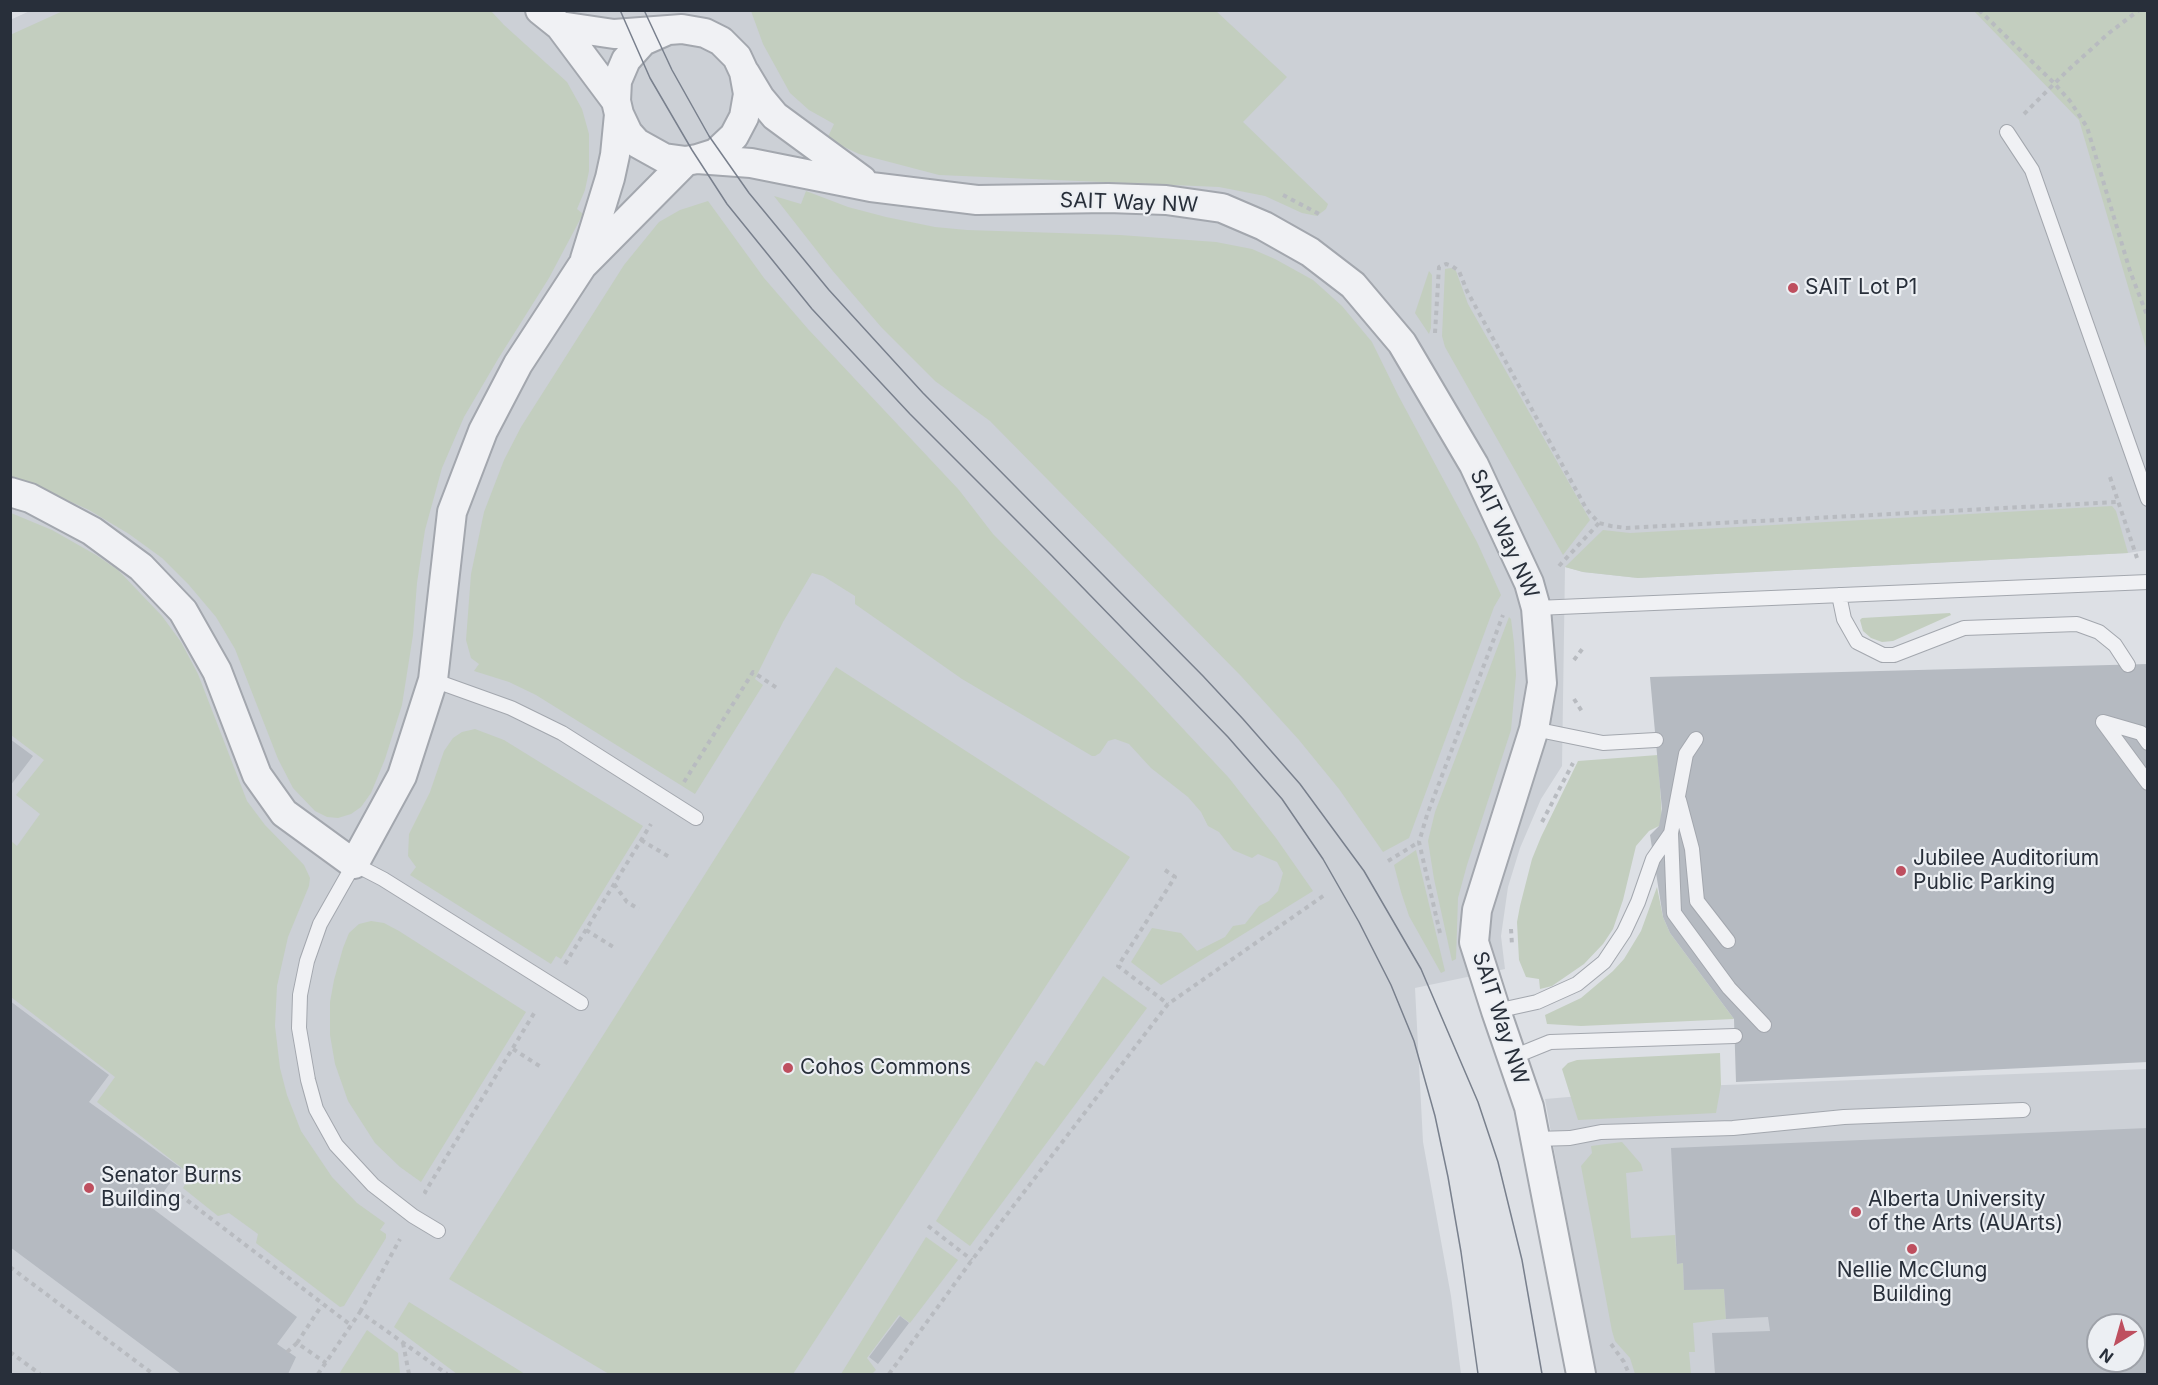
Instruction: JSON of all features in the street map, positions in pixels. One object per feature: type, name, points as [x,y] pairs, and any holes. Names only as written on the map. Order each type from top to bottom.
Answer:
[{"type":"street","points":[[550,18],[614,34],[682,28],[705,33],[721,41],[736,57],[760,98],[775,116],[871,187]]},
{"type":"street","points":[[550,18],[617,108],[628,133],[637,143],[664,158],[691,160],[716,153],[739,129],[744,117],[748,94],[744,72]]},
{"type":"street","points":[[582,266],[610,178],[615,154],[617,81],[626,60],[643,41],[668,30]]},
{"type":"street","points":[[10,492],[30,498],[92,531],[141,567],[183,611],[217,671],[257,775],[284,813],[354,864],[402,776],[433,680],[452,512],[483,431],[518,364],[582,266],[691,160]]},
{"type":"street","name":"SAIT Way NW","points":[[691,160],[750,163],[871,187],[977,200],[1166,200],[1222,208],[1264,226],[1310,252],[1353,285],[1402,343],[1474,465],[1529,583],[1536,608],[1542,683],[1534,729],[1477,910],[1474,942],[1529,1107],[1581,1374]]},
{"type":"lane","points":[[2007,132],[2032,170],[2148,499]]},
{"type":"lane","points":[[1536,608],[2148,582]]},
{"type":"lane","points":[[1839,595],[1844,619],[1857,642],[1883,655],[1894,655],[1964,628],[2077,624],[2099,632],[2107,638],[2115,645],[2128,665]]},
{"type":"lane","points":[[433,680],[511,708],[562,733],[696,818]]},
{"type":"lane","points":[[2148,743],[2140,734],[2103,722],[2148,783]]},
{"type":"lane","points":[[1534,729],[1603,743],[1656,740]]},
{"type":"lane","points":[[1696,739],[1686,754],[1671,833],[1674,914],[1729,988],[1764,1025]]},
{"type":"lane","points":[[1678,795],[1692,849],[1697,901],[1728,942]]},
{"type":"lane","points":[[1496,1011],[1537,1002],[1577,984],[1604,962],[1638,902],[1653,859],[1671,833]]},
{"type":"lane","points":[[438,1231],[413,1216],[373,1185],[336,1145],[316,1109],[308,1080],[299,1028],[300,995],[307,961],[320,924],[354,864],[383,879],[581,1003]]},
{"type":"lane","points":[[1513,1057],[1550,1042],[1735,1036]]},
{"type":"lane","points":[[1536,1139],[1570,1138],[1601,1132],[1733,1128],[1844,1117],[2023,1110]]},
{"type":"path","points":[[1979,10],[2070,101],[2087,126],[2130,271],[2148,318]]},
{"type":"path","points":[[2007,132],[2109,33],[2139,10]]},
{"type":"path","points":[[1439,267],[1446,264],[1458,271],[1587,510],[1599,523],[1626,528],[2118,502]]},
{"type":"path","points":[[2109,475],[2138,561]]},
{"type":"path","points":[[1558,567],[1599,523]]},
{"type":"path","points":[[1442,943],[1419,842],[1431,804],[1507,607]]},
{"type":"path","points":[[680,788],[753,672],[777,687]]},
{"type":"path","points":[[1541,825],[1573,763]]},
{"type":"path","points":[[560,972],[651,824]]},
{"type":"path","points":[[641,840],[671,858]]},
{"type":"path","points":[[1388,861],[1419,842]]},
{"type":"path","points":[[1165,870],[1175,877],[1118,966],[1168,1004]]},
{"type":"path","points":[[614,884],[627,902],[639,909]]},
{"type":"path","points":[[889,1374],[972,1260],[1168,1004],[1326,894]]},
{"type":"path","points":[[1511,924],[1512,949]]},
{"type":"path","points":[[586,930],[615,948]]},
{"type":"path","points":[[425,1192],[536,1010]]},
{"type":"path","points":[[513,1049],[540,1067]]},
{"type":"path","points":[[180,1195],[352,1326]]},
{"type":"path","points":[[928,1226],[972,1260]]},
{"type":"path","points":[[318,1374],[352,1326],[396,1247]]},
{"type":"path","points":[[10,1267],[153,1374]]},
{"type":"path","points":[[287,1352],[297,1343],[322,1305]]},
{"type":"path","points":[[360,1312],[447,1374]]},
{"type":"path","points":[[403,1342],[409,1374]]},
{"type":"path","points":[[297,1343],[326,1363]]},
{"type":"path","points":[[10,1352],[40,1374]]},
{"type":"shaded area","points":[[32,10],[2147,11],[2147,550],[2128,553],[1638,578],[1583,572],[1565,567],[1562,766],[1541,799],[1520,848],[1508,887],[1501,936],[1505,969],[1415,988],[1423,1142],[1451,1296],[1461,1374],[11,1374],[10,20]]},
{"type":"shaded area","name":"Alberta University of the Arts (AUArts)","points":[[2147,1069],[2147,1374],[1594,1374],[1545,1099],[1698,1086]]},
{"type":"green space","points":[[65,10],[491,11],[567,82],[582,109],[589,134],[589,171],[585,190],[577,209],[583,214],[549,278],[464,417],[442,468],[425,530],[402,705],[385,759],[371,793],[361,807],[351,814],[338,818],[327,817],[315,811],[293,788],[278,759],[235,649],[216,617],[162,558],[129,534],[89,510],[11,477],[10,35]]},
{"type":"green space","points":[[751,11],[1216,11],[1287,77],[1243,122],[1328,204],[1326,209],[1317,216],[1302,213],[1265,196],[1219,187],[939,175],[859,154],[827,139],[834,124],[809,110],[790,93],[763,44]]},
{"type":"green space","points":[[1974,11],[2147,11],[2147,351],[2079,120]]},
{"type":"green space","points":[[806,191],[848,207],[935,227],[1120,235],[1216,242],[1252,249],[1313,280],[1342,306],[1372,342],[1477,542],[1501,595],[1494,607],[1409,838],[1383,852],[1339,789],[1299,740],[1241,676],[990,421],[935,381],[882,328],[832,270],[774,196],[801,204]]},
{"type":"green space","points":[[708,201],[764,278],[808,329],[959,490],[993,534],[1143,686],[1229,778],[1276,838],[1313,891],[1161,985],[1131,962],[1152,928],[1181,933],[1197,951],[1225,937],[1233,926],[1245,924],[1259,906],[1269,901],[1278,891],[1283,873],[1277,862],[1258,854],[1252,858],[1233,850],[1219,832],[1208,826],[1201,812],[1188,797],[1151,768],[1129,744],[1115,739],[1108,741],[1100,753],[1092,756],[962,679],[855,604],[855,596],[823,576],[812,573],[783,622],[755,679],[763,685],[695,794],[536,695],[509,682],[474,671],[479,664],[471,658],[466,640],[471,574],[484,512],[504,460],[521,427],[624,265],[659,222],[680,210]]},
{"type":"green space","points":[[1451,268],[1456,271],[1468,304],[1590,520],[1563,555],[1445,347],[1442,336],[1445,269]]},
{"type":"green space","points":[[1429,271],[1432,275],[1429,334],[1415,313]]},
{"type":"green space","points":[[2112,506],[2116,511],[2128,553],[1638,578],[1583,572],[1565,567],[1603,530],[1630,533]]},
{"type":"green space","points":[[11,513],[52,530],[118,570],[162,616],[181,642],[198,674],[247,801],[265,825],[304,865],[310,878],[309,886],[288,937],[277,986],[275,1026],[280,1068],[287,1095],[301,1131],[332,1177],[357,1203],[385,1223],[380,1230],[386,1234],[386,1238],[344,1306],[340,1307],[256,1243],[258,1234],[229,1213],[218,1216],[183,1188],[191,1175],[97,1102],[115,1077],[11,997],[11,841],[17,846],[40,814],[16,795],[44,760],[11,735]]},
{"type":"green space","points":[[1950,613],[1951,615],[1893,641],[1882,642],[1871,638],[1863,631],[1860,620],[1862,618]]},
{"type":"green space","points":[[1509,617],[1514,643],[1516,675],[1511,730],[1458,898],[1456,959],[1452,961],[1428,841],[1435,812]]},
{"type":"green space","name":"Cohos Commons","points":[[836,667],[1130,857],[793,1374],[609,1374],[449,1279]]},
{"type":"green space","points":[[475,729],[504,740],[643,826],[561,959],[556,956],[551,964],[410,875],[416,867],[408,856],[409,834],[430,792],[444,751],[453,738],[462,732]]},
{"type":"green space","points":[[1658,755],[1662,818],[1659,826],[1649,831],[1636,846],[1623,900],[1613,929],[1603,944],[1584,964],[1552,986],[1540,989],[1539,979],[1526,977],[1519,960],[1517,922],[1532,859],[1578,761]]},
{"type":"green space","points":[[1416,850],[1445,971],[1441,973],[1409,916],[1394,865]]},
{"type":"green space","points":[[1657,887],[1663,917],[1670,933],[1734,1019],[1581,1026],[1547,1024],[1545,1015],[1581,998],[1624,959],[1641,931]]},
{"type":"green space","points":[[371,921],[384,923],[399,931],[526,1012],[421,1182],[400,1167],[375,1143],[348,1101],[335,1064],[330,1035],[330,1002],[334,980],[349,933],[359,924]]},
{"type":"green space","points":[[1103,976],[1147,1008],[970,1246],[936,1221],[1036,1061],[1044,1066]]},
{"type":"green space","points":[[1720,1053],[1721,1085],[1716,1113],[1578,1120],[1562,1069],[1568,1063],[1577,1060]]},
{"type":"green space","points":[[1622,1142],[1641,1164],[1643,1171],[1626,1173],[1631,1238],[1675,1235],[1677,1264],[1683,1263],[1684,1290],[1724,1289],[1726,1319],[1693,1323],[1695,1352],[1689,1352],[1691,1374],[1635,1374],[1630,1358],[1615,1341],[1612,1331],[1581,1166],[1592,1153],[1591,1146]]},
{"type":"green space","points":[[926,1237],[958,1260],[910,1323],[899,1315],[867,1358],[876,1370],[872,1374],[841,1374]]},
{"type":"green space","points":[[409,1302],[525,1374],[457,1374],[394,1327]]},
{"type":"green space","points":[[367,1330],[398,1353],[400,1374],[339,1374]]},
{"type":"building","name":"Jubilee Auditorium Public Parking","points":[[2148,664],[2148,1062],[1736,1082],[1734,1019],[1670,933],[1663,917],[1650,835],[1659,826],[1662,809],[1650,677]]},
{"type":"building","points":[[10,739],[33,756],[10,786]]},
{"type":"building","name":"Senator Burns Building","points":[[10,1001],[109,1075],[89,1102],[181,1168],[152,1208],[297,1317],[277,1344],[296,1357],[288,1374],[181,1374],[10,1247]]},
{"type":"building","name":"Alberta University of the Arts (AUArts)","points":[[2148,1128],[2148,1374],[1715,1374],[1712,1333],[1770,1331],[1768,1317],[1726,1319],[1724,1289],[1684,1290],[1683,1263],[1677,1264],[1671,1148]]},
{"type":"building","points":[[900,1316],[909,1323],[878,1364],[869,1357]]},
{"type":"tram line","points":[[620,10],[650,78],[692,150],[727,204],[812,309],[910,414],[1228,737],[1282,799],[1323,859],[1391,985],[1414,1041],[1435,1116],[1448,1177],[1478,1374]]},
{"type":"tram line","points":[[644,10],[672,70],[709,136],[749,193],[829,290],[923,393],[1243,719],[1300,784],[1364,871],[1421,969],[1478,1102],[1498,1162],[1522,1260],[1542,1374]]},
{"type":"place","name":"SAIT Lot P1","points":[[1793,288]]},
{"type":"place","name":"Jubilee Auditorium Public Parking","points":[[1901,871]]},
{"type":"place","name":"Cohos Commons","points":[[788,1068]]},
{"type":"place","name":"Senator Burns Building","points":[[89,1188]]},
{"type":"place","name":"Alberta University of the Arts (AUArts)","points":[[1856,1212]]},
{"type":"place","name":"Nellie McClung Building","points":[[1912,1249]]}]
